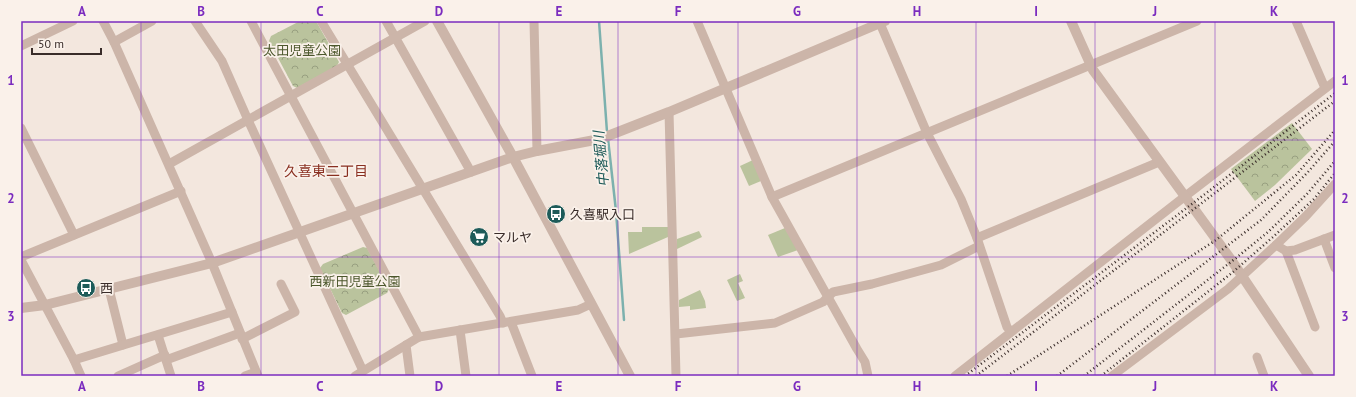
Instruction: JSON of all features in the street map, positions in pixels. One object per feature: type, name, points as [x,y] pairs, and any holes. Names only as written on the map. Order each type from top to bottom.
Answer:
[{"type":"street","points":[[21,46],[73,21]]},
{"type":"street","points":[[103,21],[114,42],[181,191],[257,374],[245,376]]},
{"type":"street","points":[[114,42],[152,21]]},
{"type":"street","points":[[195,21],[222,61],[300,232],[357,375],[419,337],[578,310],[591,304]]},
{"type":"street","points":[[251,21],[419,337]]},
{"type":"street","points":[[321,21],[423,189],[507,323],[532,376]]},
{"type":"street","points":[[386,21],[471,172]]},
{"type":"street","points":[[169,164],[348,66],[425,21]]},
{"type":"street","points":[[437,21],[513,157],[630,376]]},
{"type":"street","points":[[534,21],[537,151]]},
{"type":"street","points":[[697,21],[772,197],[865,362],[868,376]]},
{"type":"street","points":[[1071,21],[1090,65],[1242,276],[1309,376]]},
{"type":"street","points":[[772,197],[1197,21]]},
{"type":"street","points":[[1296,21],[1325,88]]},
{"type":"street","points":[[21,308],[45,305],[212,263],[513,157],[600,139],[669,112],[881,22],[927,133],[961,199],[978,242],[1007,327],[1011,332]]},
{"type":"street","points":[[955,376],[1184,196],[1335,80]]},
{"type":"street","points":[[669,112],[676,376]]},
{"type":"street","points":[[21,128],[74,235]]},
{"type":"street","points":[[676,334],[775,323],[823,302],[828,295],[833,292],[872,284],[941,265],[978,242],[1159,162]]},
{"type":"street","points":[[1112,376],[1228,289],[1306,216],[1335,184]]},
{"type":"street","points":[[21,257],[181,191]]},
{"type":"street","points":[[1276,245],[1286,251],[1295,250],[1335,235]]},
{"type":"street","points":[[1324,239],[1335,268]]},
{"type":"street","points":[[1286,251],[1315,327]]},
{"type":"street","points":[[21,260],[81,376]]},
{"type":"street","points":[[118,376],[165,357],[241,336],[295,312],[281,284]]},
{"type":"street","points":[[109,289],[123,345]]},
{"type":"street","points":[[74,360],[232,312]]},
{"type":"street","points":[[460,330],[466,376]]},
{"type":"street","points":[[158,335],[171,376]]},
{"type":"street","points":[[406,345],[410,376]]},
{"type":"street","points":[[1257,357],[1264,376]]},
{"type":"green space","name":"太田児童公園","points":[[300,21],[316,21],[339,62],[337,66],[297,88],[293,86],[269,41],[271,36]]},
{"type":"green space","points":[[1292,123],[1312,149],[1275,185],[1255,201],[1231,169]]},
{"type":"green space","points":[[753,160],[761,181],[749,186],[740,166]]},
{"type":"green space","points":[[642,227],[668,227],[668,237],[629,254],[628,232],[642,232]]},
{"type":"green space","points":[[785,228],[798,250],[778,257],[768,235]]},
{"type":"green space","points":[[699,231],[702,237],[677,249],[677,239]]},
{"type":"green space","name":"西新田児童公園","points":[[363,247],[367,248],[389,289],[387,293],[346,315],[342,313],[320,268],[323,264]]},
{"type":"green space","points":[[740,274],[743,281],[738,283],[745,298],[737,301],[727,280]]},
{"type":"green space","points":[[700,290],[705,301],[706,308],[690,310],[690,306],[679,307],[679,300]]},
{"type":"waterway","name":"中落堀川","points":[[599,21],[607,132]]},
{"type":"waterway","name":"中落堀川","points":[[608,139],[616,211],[624,320]]},
{"type":"railway","points":[[965,376],[1209,191],[1335,93]]},
{"type":"railway","points":[[976,376],[1335,101]]},
{"type":"railway","points":[[1007,376],[1216,240],[1296,175],[1335,130]]},
{"type":"railway","points":[[1057,376],[1261,220],[1308,172],[1335,141]]},
{"type":"railway","points":[[1084,376],[1268,232],[1307,194],[1335,161]]},
{"type":"railway","points":[[1101,376],[1233,272],[1314,199],[1335,173]]},
{"type":"place","name":"久喜駅入口","points":[[556,214]]},
{"type":"place","name":"マルヤ","points":[[479,237]]},
{"type":"place","name":"西","points":[[86,288]]},
{"type":"district","name":"久喜東二丁目","points":[[326,171]]}]
